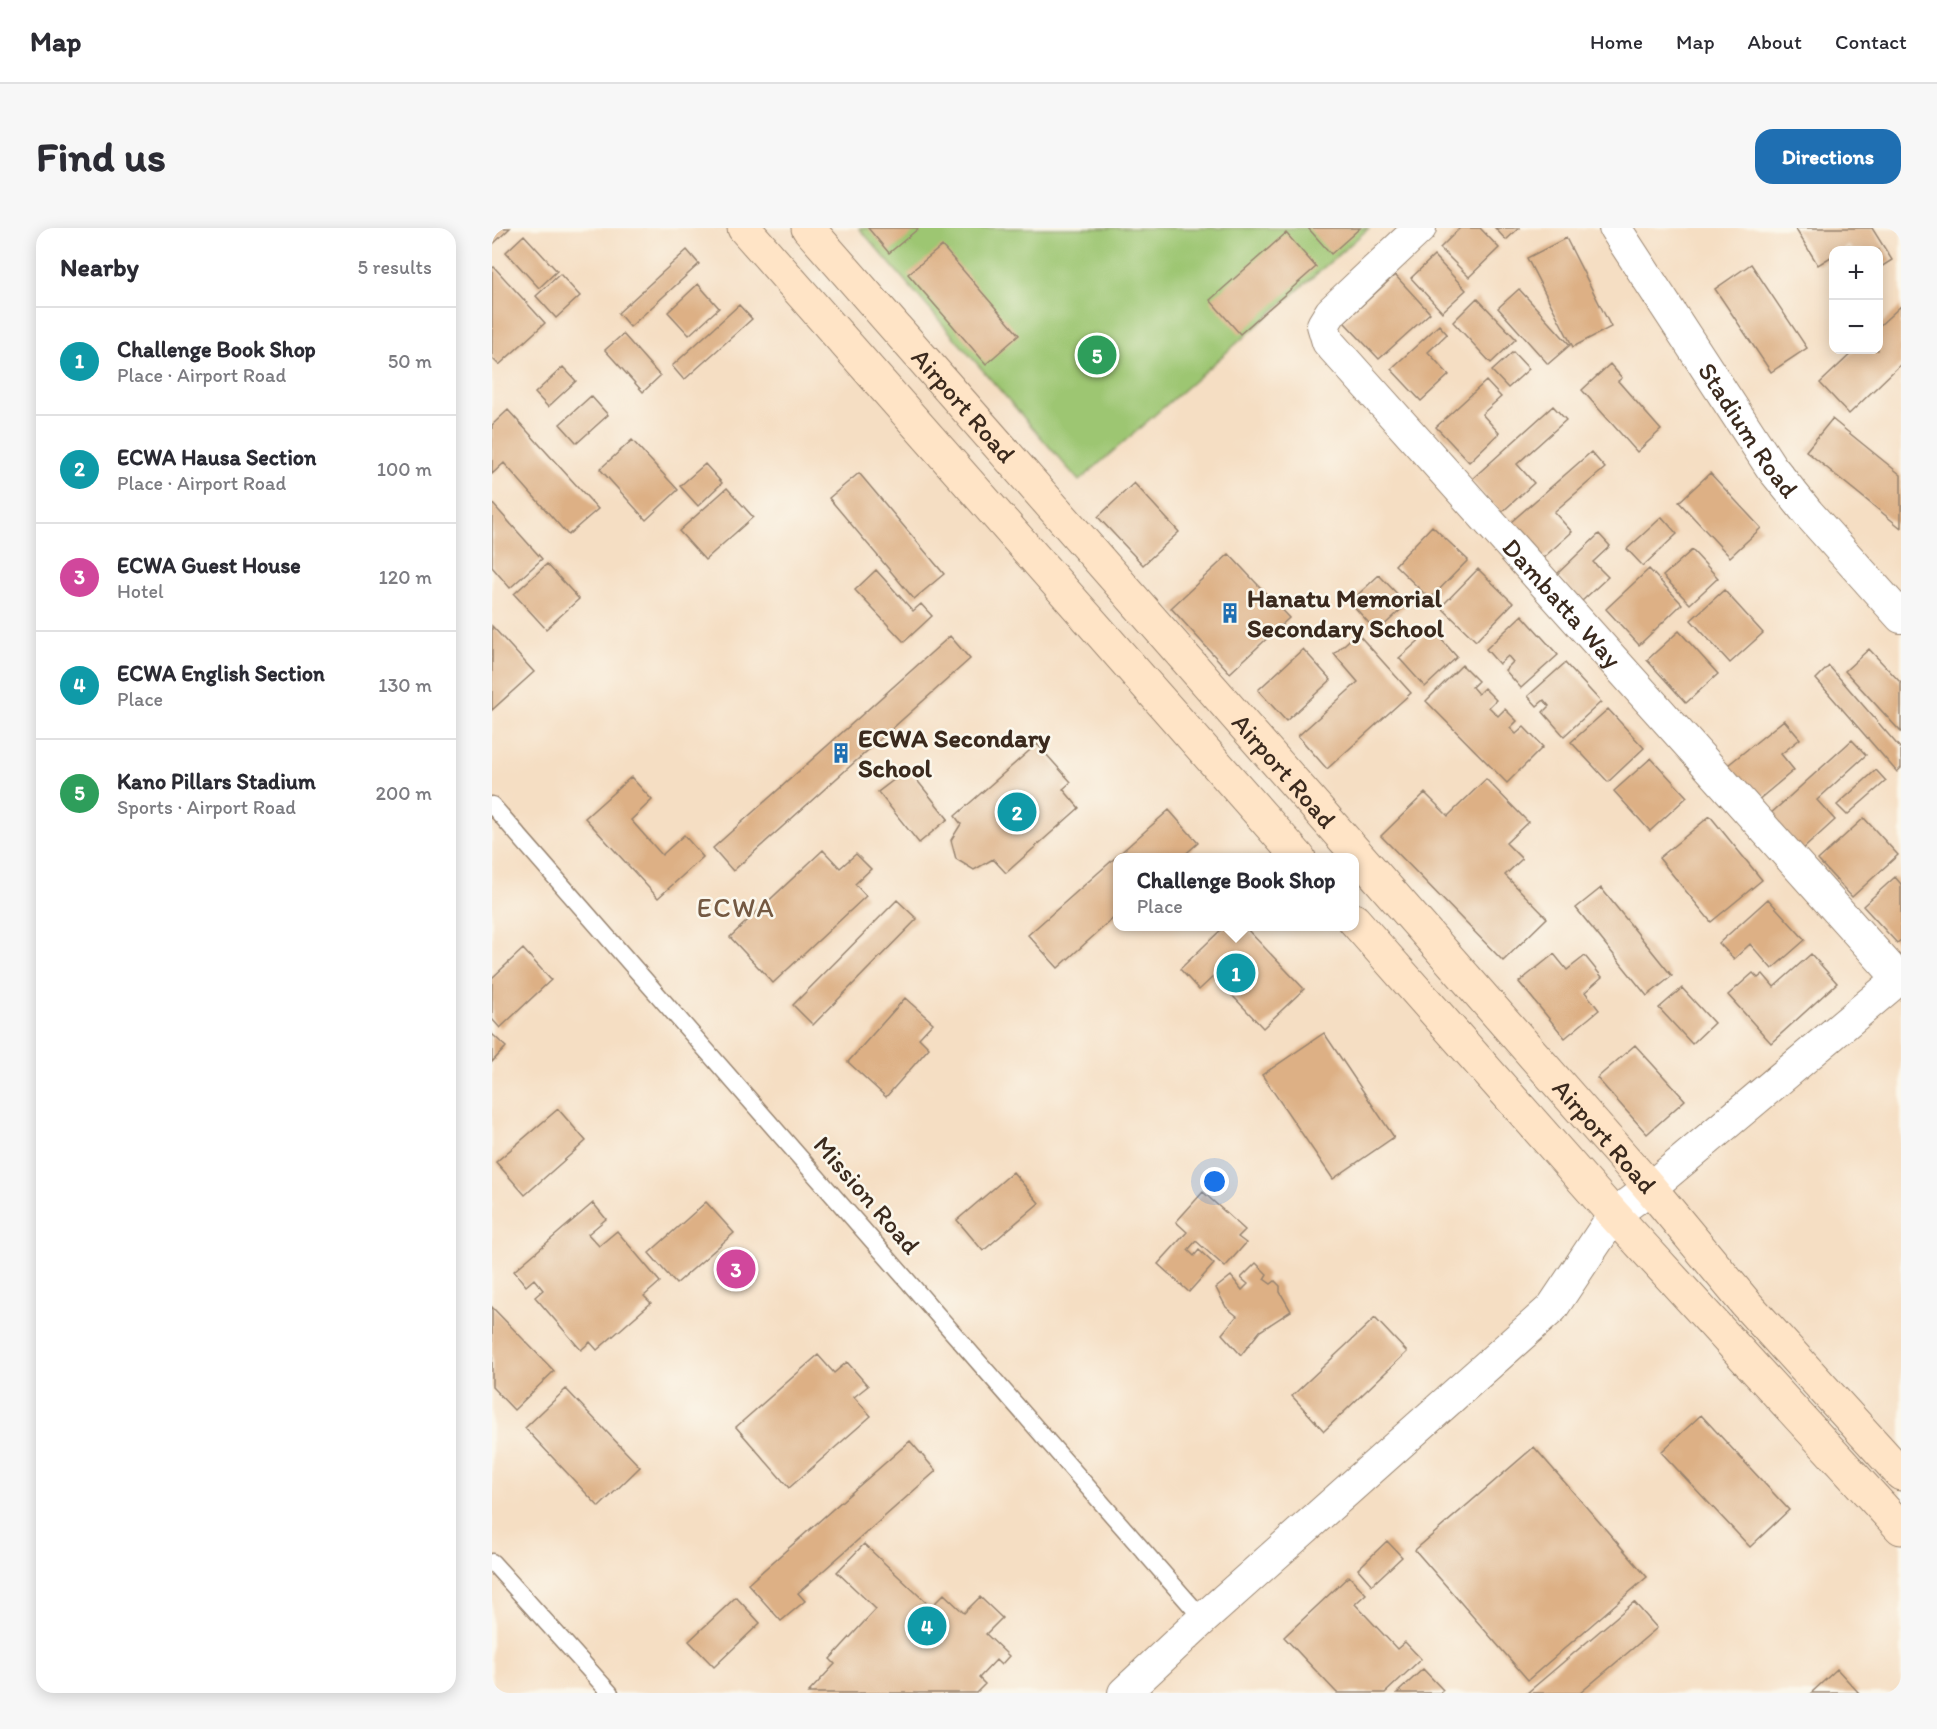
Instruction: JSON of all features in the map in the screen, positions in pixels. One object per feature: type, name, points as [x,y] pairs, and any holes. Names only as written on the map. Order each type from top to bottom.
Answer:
[{"type":"main road","name":"Airport Road","points":[[744,228],[1295,853]]},
{"type":"main road","name":"Airport Road","points":[[808,228],[1356,853]]},
{"type":"main road","name":"Airport Road","points":[[1359,856],[1650,1188],[1747,1305],[1901,1474]]},
{"type":"main road","name":"Airport Road","points":[[1359,926],[1614,1215],[1901,1528]]},
{"type":"street","name":"Dambatta Way","points":[[1420,228],[1331,312],[1323,325],[1328,342],[1900,979]]},
{"type":"street","name":"Stadium Road","points":[[1615,228],[1771,467],[1808,513],[1901,617]]},
{"type":"street","points":[[1124,1693],[1203,1619],[1552,1308],[1614,1215],[1650,1188],[1900,979]]},
{"type":"lane","name":"Mission Road","points":[[492,805],[1203,1619]]},
{"type":"lane","points":[[492,1562],[610,1693]]},
{"type":"green space","points":[[859,228],[1369,228],[1079,481]]},
{"type":"building","points":[[492,228],[510,228],[492,245]]},
{"type":"building","points":[[868,228],[919,228],[889,253]]},
{"type":"building","points":[[1308,228],[1360,228],[1331,254]]},
{"type":"building","points":[[1460,228],[1480,228],[1499,248],[1469,277],[1440,248]]},
{"type":"building","points":[[1495,228],[1519,228],[1506,240]]},
{"type":"building","points":[[1795,228],[1872,228],[1892,260],[1883,266],[1883,246],[1829,246],[1829,258],[1818,265]]},
{"type":"building","points":[[1286,233],[1316,267],[1240,334],[1210,300]]},
{"type":"building","points":[[524,235],[557,271],[539,288],[506,252]]},
{"type":"building","points":[[1566,238],[1611,327],[1573,347],[1527,258]]},
{"type":"building","points":[[942,246],[1019,335],[986,364],[908,274]]},
{"type":"building","points":[[687,250],[699,264],[630,327],[618,313]]},
{"type":"building","points":[[1434,256],[1466,290],[1442,312],[1411,278]]},
{"type":"building","points":[[1751,264],[1807,348],[1771,372],[1715,289]]},
{"type":"building","points":[[494,267],[545,323],[499,365],[492,358],[492,268]]},
{"type":"building","points":[[560,274],[580,296],[556,318],[536,296]]},
{"type":"building","points":[[1395,275],[1430,313],[1379,359],[1344,322]]},
{"type":"building","points":[[698,284],[719,308],[689,335],[668,312]]},
{"type":"building","points":[[1519,289],[1570,345],[1548,364],[1498,308]]},
{"type":"building","points":[[1477,298],[1516,339],[1491,363],[1453,322]]},
{"type":"building","points":[[739,305],[752,319],[684,380],[672,366]]},
{"type":"building","points":[[1901,306],[1901,364],[1849,414],[1820,383],[1851,354],[1883,354],[1883,322]]},
{"type":"building","points":[[1439,325],[1447,334],[1428,352],[1449,375],[1421,401],[1391,369]]},
{"type":"building","points":[[623,334],[660,376],[643,392],[605,350]]},
{"type":"building","points":[[1513,352],[1529,369],[1508,388],[1492,371]]},
{"type":"building","points":[[1610,364],[1622,378],[1618,381],[1661,430],[1637,452],[1582,390]]},
{"type":"building","points":[[563,367],[576,381],[548,407],[535,393]]},
{"type":"building","points":[[1486,381],[1501,397],[1482,414],[1499,433],[1469,462],[1436,427]]},
{"type":"building","points":[[591,396],[608,415],[577,443],[560,424]]},
{"type":"building","points":[[1553,406],[1566,420],[1517,464],[1534,483],[1501,513],[1471,480]]},
{"type":"building","points":[[508,410],[598,509],[568,535],[504,463],[492,474],[492,425]]},
{"type":"building","points":[[1832,419],[1901,475],[1901,528],[1806,451]]},
{"type":"building","points":[[632,440],[678,490],[646,520],[600,469]]},
{"type":"building","points":[[1591,452],[1605,468],[1554,512],[1572,532],[1543,558],[1511,522]]},
{"type":"building","points":[[705,464],[722,483],[698,506],[680,486]]},
{"type":"building","points":[[859,473],[944,574],[914,599],[829,498]]},
{"type":"building","points":[[1710,473],[1761,528],[1730,557],[1679,502]]},
{"type":"building","points":[[1134,483],[1179,532],[1143,565],[1098,517]]},
{"type":"building","points":[[727,488],[753,517],[705,560],[679,531]]},
{"type":"building","points":[[492,503],[542,559],[510,588],[492,567]]},
{"type":"building","points":[[1662,517],[1677,534],[1643,566],[1627,549]]},
{"type":"building","points":[[1432,526],[1468,560],[1430,599],[1395,565]]},
{"type":"building","points":[[1599,534],[1610,546],[1593,562],[1608,577],[1582,601],[1557,574]]},
{"type":"building","points":[[1692,550],[1718,578],[1690,604],[1663,576]]},
{"type":"building","name":"Hanatu Memorial Secondary School","points":[[1229,554],[1289,618],[1230,673],[1171,608]]},
{"type":"building","points":[[547,564],[579,599],[546,629],[514,594]]},
{"type":"building","points":[[1478,569],[1513,603],[1476,641],[1441,607]]},
{"type":"building","points":[[1649,569],[1682,604],[1639,645],[1606,609]]},
{"type":"building","points":[[876,570],[913,611],[921,604],[932,616],[904,642],[855,590]]},
{"type":"building","points":[[1379,575],[1407,604],[1377,632],[1350,602]]},
{"type":"building","points":[[1724,590],[1763,633],[1730,663],[1691,620]]},
{"type":"building","points":[[1522,615],[1558,655],[1521,688],[1505,670],[1513,662],[1508,656],[1499,664],[1486,649]]},
{"type":"building","points":[[492,626],[534,672],[492,710]]},
{"type":"building","points":[[1432,629],[1457,657],[1425,687],[1399,658]]},
{"type":"building","points":[[1679,631],[1718,674],[1686,703],[1647,660]]},
{"type":"building","points":[[1357,633],[1411,693],[1327,769],[1298,736],[1358,682],[1334,654]]},
{"type":"building","name":"ECWA Secondary School","points":[[950,636],[970,659],[733,871],[713,848]]},
{"type":"building","points":[[1303,649],[1331,680],[1286,721],[1258,690]]},
{"type":"building","points":[[1869,649],[1901,683],[1901,732],[1845,671]]},
{"type":"building","points":[[1565,663],[1601,702],[1564,736],[1543,712],[1549,706],[1544,700],[1537,706],[1528,696]]},
{"type":"building","points":[[1462,665],[1478,681],[1472,687],[1478,694],[1484,688],[1496,700],[1489,707],[1498,716],[1505,709],[1517,721],[1510,728],[1516,734],[1524,727],[1543,747],[1507,783],[1426,701]]},
{"type":"building","points":[[1829,666],[1901,749],[1901,768],[1897,772],[1816,679]]},
{"type":"building","points":[[1608,709],[1644,748],[1608,782],[1571,742]]},
{"type":"building","points":[[1784,720],[1800,739],[1781,754],[1794,770],[1757,801],[1728,765]]},
{"type":"building","points":[[1852,740],[1866,755],[1817,800],[1835,820],[1801,851],[1769,815]]},
{"type":"building","points":[[1037,744],[1071,782],[1063,789],[1079,808],[1006,873],[993,859],[974,870],[956,859],[951,840],[961,824],[955,816]]},
{"type":"building","points":[[1651,758],[1687,797],[1650,831],[1614,791]]},
{"type":"building","name":"ECWA Secondary School","points":[[908,769],[948,819],[919,843],[878,792]]},
{"type":"building","points":[[1876,770],[1886,781],[1847,815],[1837,805]]},
{"type":"building","points":[[631,777],[652,800],[631,820],[662,855],[684,835],[703,857],[658,898],[585,818]]},
{"type":"building","points":[[1486,779],[1528,822],[1506,843],[1522,859],[1505,875],[1547,918],[1503,961],[1381,836],[1425,793],[1448,816]]},
{"type":"building","points":[[1169,810],[1198,843],[1187,853],[1120,853]]},
{"type":"building","points":[[1710,816],[1762,880],[1711,922],[1659,858]]},
{"type":"building","points":[[1864,818],[1898,855],[1852,897],[1818,860]]},
{"type":"building","name":"ECWA Secondary School","points":[[823,850],[840,868],[856,854],[871,869],[855,884],[866,896],[773,983],[730,937]]},
{"type":"building","points":[[1113,860],[1113,918],[1058,968],[1028,935]]},
{"type":"building","points":[[1895,877],[1901,884],[1901,940],[1897,943],[1863,906]]},
{"type":"building","points":[[1601,888],[1672,976],[1647,996],[1576,908]]},
{"type":"building","points":[[1768,899],[1805,940],[1772,969],[1750,944],[1734,959],[1719,943]]},
{"type":"building","points":[[897,900],[917,919],[813,1025],[793,1005]]},
{"type":"building","points":[[1220,931],[1249,931],[1304,989],[1263,1028],[1214,976],[1199,990],[1180,969]]},
{"type":"building","points":[[523,949],[551,980],[500,1028],[492,1019],[492,978]]},
{"type":"building","points":[[1554,954],[1567,970],[1585,956],[1602,977],[1585,992],[1599,1010],[1565,1038],[1519,982]]},
{"type":"building","points":[[1811,954],[1837,983],[1771,1043],[1728,995],[1753,973],[1758,978],[1763,974],[1774,987]]},
{"type":"building","points":[[1682,988],[1714,1023],[1692,1044],[1659,1008]]},
{"type":"building","points":[[905,998],[933,1023],[919,1038],[929,1048],[886,1097],[848,1062]]},
{"type":"building","points":[[1324,1033],[1394,1137],[1333,1179],[1262,1075]]},
{"type":"building","points":[[492,1034],[506,1047],[492,1062]]},
{"type":"building","points":[[1635,1045],[1685,1100],[1647,1134],[1597,1078]]},
{"type":"building","points":[[558,1109],[586,1141],[525,1195],[496,1162]]},
{"type":"building","points":[[1013,1172],[1039,1203],[983,1251],[957,1220]]},
{"type":"building","points":[[1203,1192],[1245,1230],[1238,1237],[1246,1243],[1225,1267],[1196,1241],[1188,1250],[1194,1256],[1199,1250],[1214,1264],[1189,1292],[1158,1264],[1187,1232],[1176,1222]]},
{"type":"building","points":[[706,1202],[734,1233],[676,1284],[649,1253]]},
{"type":"building","points":[[593,1203],[606,1219],[588,1234],[599,1246],[617,1231],[660,1282],[644,1296],[651,1303],[597,1350],[590,1342],[581,1350],[535,1297],[543,1290],[534,1279],[526,1286],[514,1271]]},
{"type":"building","points":[[1256,1263],[1267,1274],[1264,1279],[1271,1284],[1275,1281],[1280,1286],[1280,1292],[1291,1311],[1260,1331],[1241,1355],[1222,1334],[1237,1316],[1226,1307],[1216,1288],[1231,1276],[1242,1290],[1248,1284],[1241,1278]]},
{"type":"building","points":[[492,1307],[554,1371],[514,1410],[492,1387]]},
{"type":"building","points":[[1375,1318],[1407,1352],[1324,1431],[1292,1396]]},
{"type":"building","points":[[818,1355],[834,1373],[847,1362],[868,1386],[854,1397],[871,1416],[789,1488],[736,1427]]},
{"type":"building","points":[[566,1389],[640,1467],[599,1507],[525,1428]]},
{"type":"building","points":[[1701,1415],[1789,1510],[1750,1547],[1661,1452]]},
{"type":"building","points":[[910,1441],[936,1471],[798,1593],[805,1601],[781,1621],[748,1584]]},
{"type":"building","points":[[1534,1447],[1647,1577],[1528,1680],[1415,1550]]},
{"type":"building","points":[[1387,1541],[1402,1557],[1372,1585],[1358,1569]]},
{"type":"building","points":[[864,1544],[931,1607],[944,1594],[964,1613],[980,1597],[1002,1618],[986,1634],[1009,1656],[1001,1665],[996,1660],[979,1678],[985,1684],[976,1693],[808,1693],[835,1664],[830,1659],[876,1609],[837,1572]]},
{"type":"building","points":[[1349,1576],[1366,1594],[1355,1604],[1397,1649],[1405,1642],[1421,1659],[1385,1693],[1337,1693],[1284,1637]]},
{"type":"building","points":[[736,1597],[760,1623],[714,1667],[689,1641]]},
{"type":"building","points":[[1634,1602],[1657,1628],[1580,1693],[1527,1693]]},
{"type":"building","points":[[1423,1669],[1443,1690],[1440,1693],[1397,1693]]},
{"type":"building","points":[[1837,1669],[1859,1693],[1811,1693]]},
{"type":"place","name":"Kano Pillars Stadium","points":[[1097,355]]},
{"type":"place","name":"Hanatu Memorial Secondary School","points":[[1230,613]]},
{"type":"place","name":"ECWA Secondary School","points":[[841,753]]},
{"type":"place","name":"ECWA Hausa Section","points":[[1017,812]]},
{"type":"place","name":"Challenge Book Shop","points":[[1236,973]]},
{"type":"place","name":"ECWA Guest House","points":[[736,1269]]},
{"type":"place","name":"ECWA English Section","points":[[927,1626]]},
{"type":"district","name":"ECWA","points":[[736,907]]}]
